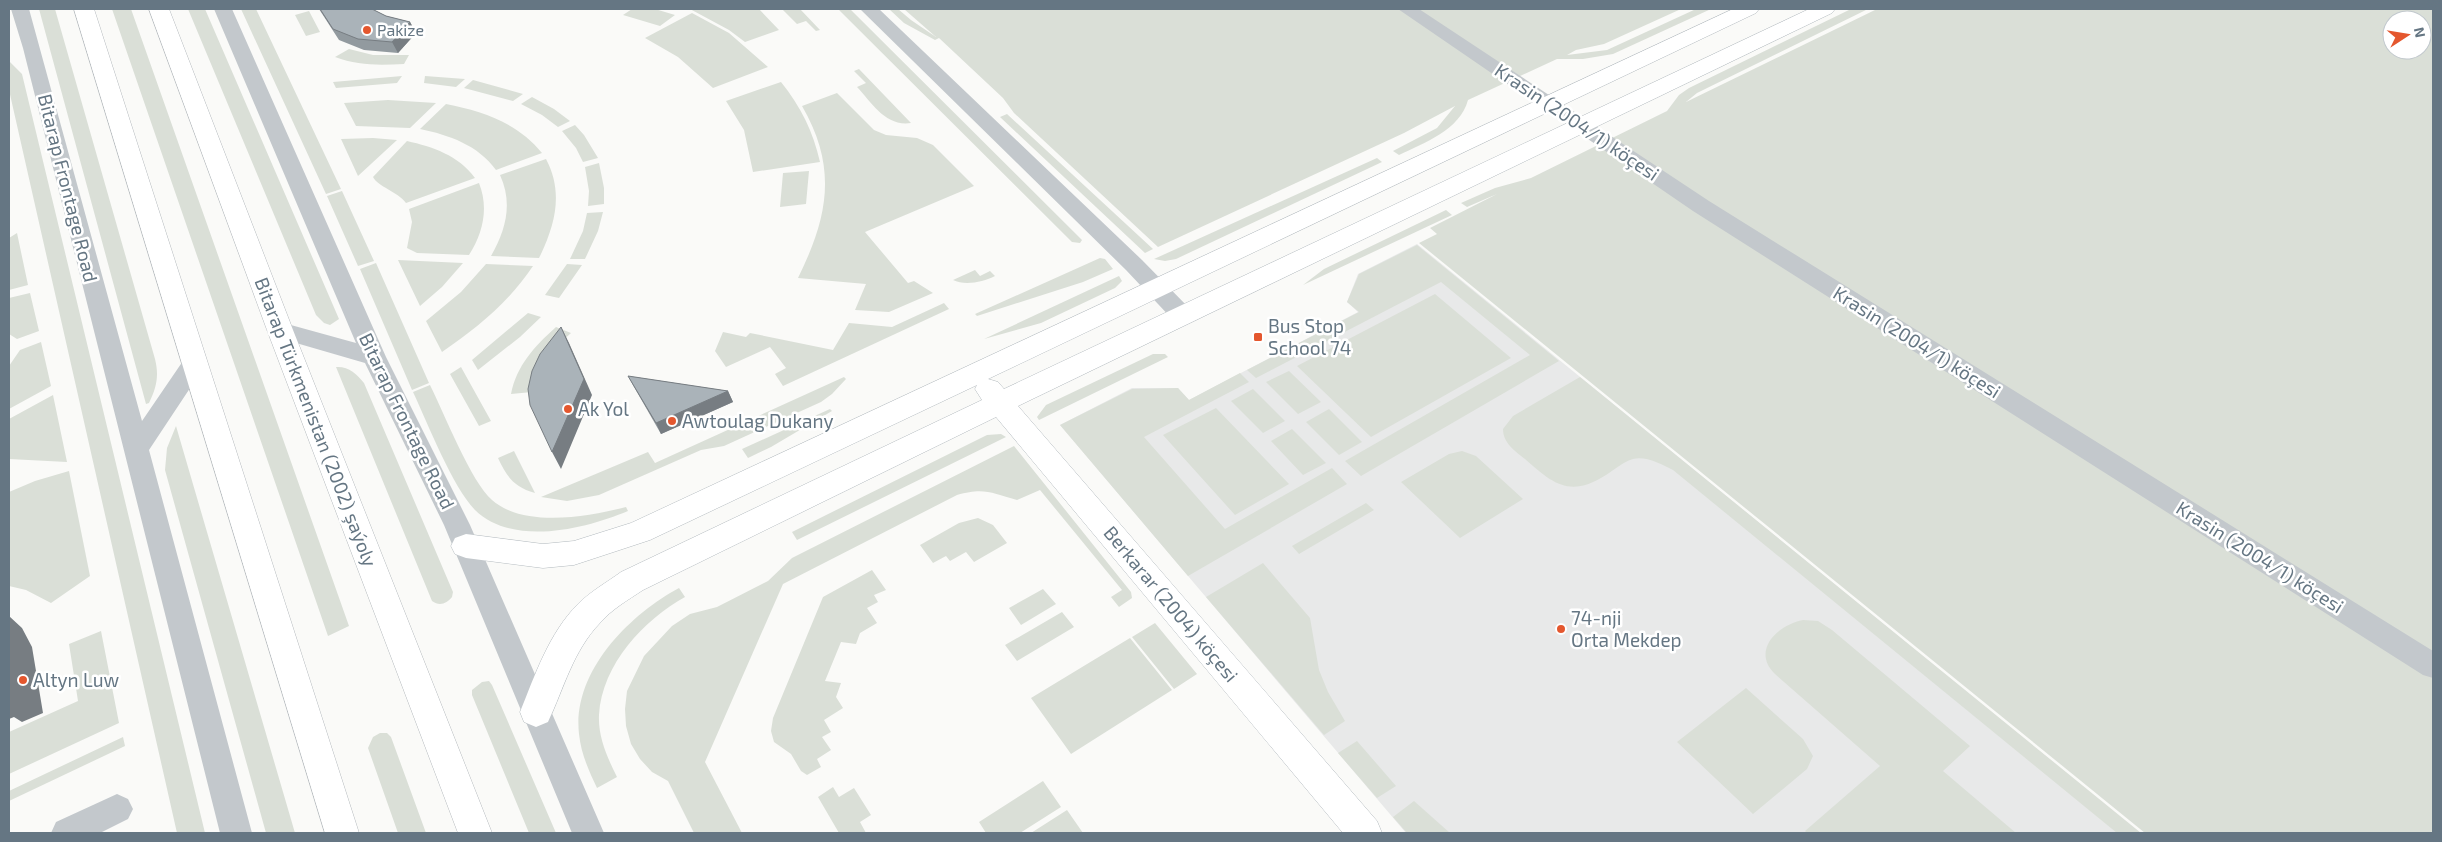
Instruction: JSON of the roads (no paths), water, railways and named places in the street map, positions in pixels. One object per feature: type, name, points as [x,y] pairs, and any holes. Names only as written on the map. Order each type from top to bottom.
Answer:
[{"type":"street","name":"Bitarap Frontage Road","points":[[20,9],[32,48],[236,833]]},
{"type":"street","points":[[84,9],[342,833]]},
{"type":"street","name":"Bitarap Türkmenistan (2002) şaýoly","points":[[160,9],[280,330],[476,833]]},
{"type":"street","name":"Bitarap Frontage Road","points":[[223,9],[374,357],[457,524],[588,833]]},
{"type":"street","points":[[869,9],[1158,289],[1182,315]]},
{"type":"street","name":"Krasin (2004/1) köçesi","points":[[1407,9],[1701,206],[2433,666]]},
{"type":"street","points":[[466,546],[543,556],[574,553],[640,532],[1749,9]]},
{"type":"street","points":[[536,712],[560,655],[577,628],[599,604],[632,581],[1000,402],[1825,9]]},
{"type":"street","points":[[280,330],[374,357]]},
{"type":"street","points":[[136,449],[194,364]]},
{"type":"street","name":"Berkarar (2004) köçesi","points":[[975,375],[1000,402],[1365,833]]},
{"type":"street","points":[[67,833],[116,809]]},
{"type":"place","name":"Pakize","points":[[367,30]]},
{"type":"place","name":"Bus Stop School 74","points":[[1258,337]]},
{"type":"place","name":"Ak Yol","points":[[568,409]]},
{"type":"place","name":"Awtoulag Dukany","points":[[672,421]]},
{"type":"place","name":"74-nji Orta Mekdep","points":[[1561,629]]},
{"type":"place","name":"Altyn Luw","points":[[23,680]]}]
